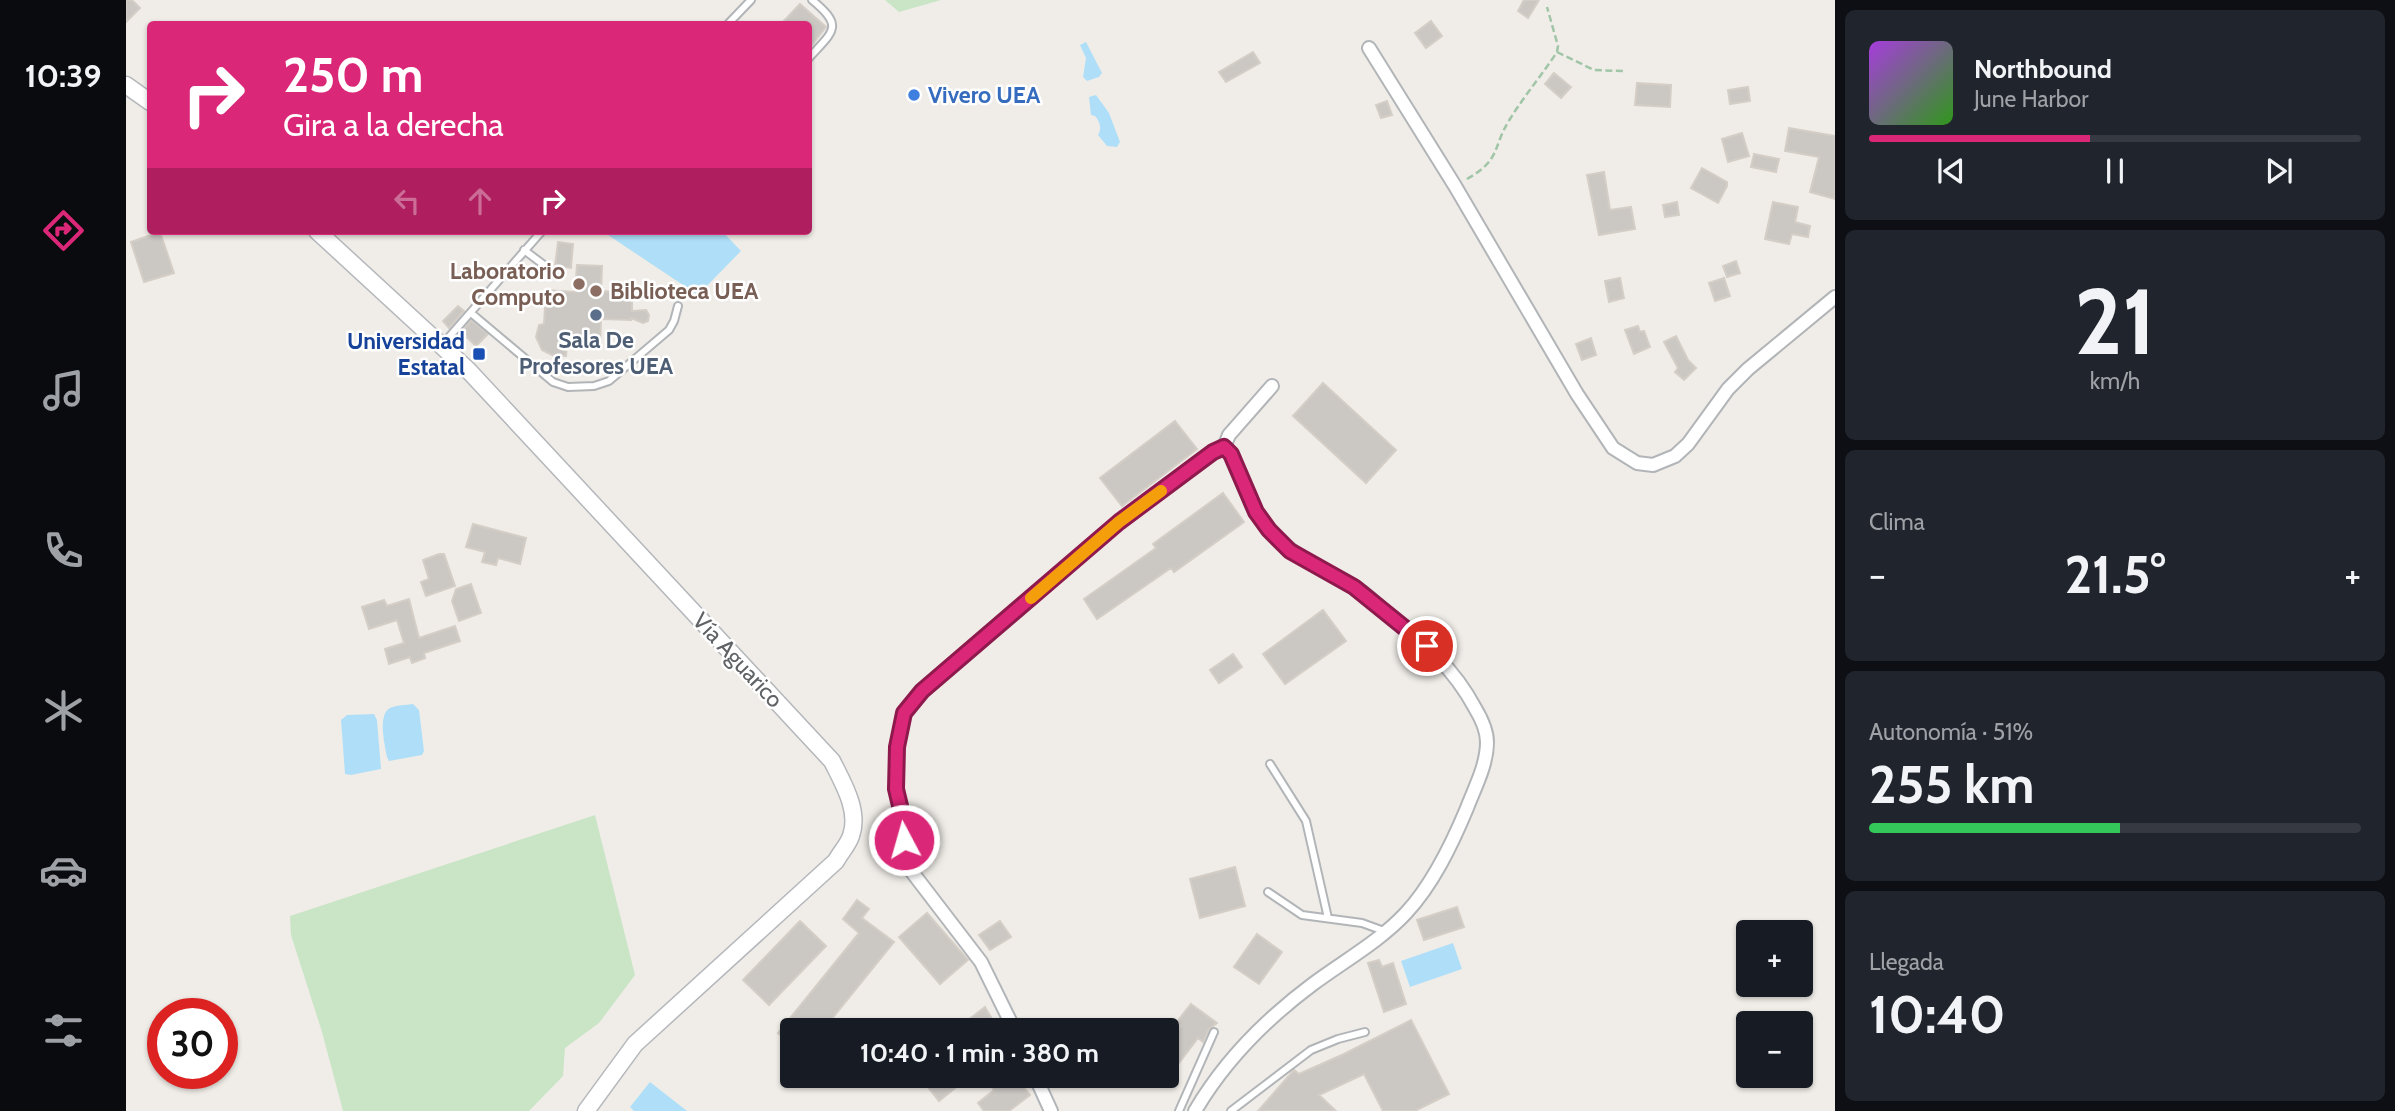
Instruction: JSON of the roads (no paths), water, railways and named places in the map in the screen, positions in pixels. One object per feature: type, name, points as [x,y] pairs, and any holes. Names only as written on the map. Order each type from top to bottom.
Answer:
[{"type":"street","points":[[1369,48],[1455,186],[1577,394],[1613,448],[1637,464],[1653,465],[1675,456],[1688,444],[1728,389],[1748,369],[1835,297]]},
{"type":"street","points":[[126,85],[147,100]]},
{"type":"street","name":"Vía Aguarico","points":[[321,235],[442,345],[832,761],[845,787],[853,815],[851,836],[836,861],[635,1044],[586,1111]]},
{"type":"street","points":[[1009,1018],[981,962],[897,851],[906,831],[896,789],[897,747],[904,713],[922,691],[1119,522],[1213,452],[1224,447],[1229,435],[1272,386]]},
{"type":"street","points":[[1195,1111],[1227,1064],[1256,1031],[1311,985],[1386,932],[1407,912],[1431,881],[1463,817],[1487,756],[1487,737],[1480,716],[1465,688],[1450,668],[1354,587],[1290,551],[1256,512],[1231,454],[1224,447]]},
{"type":"street","points":[[1040,1088],[1050,1111]]},
{"type":"lane","points":[[731,21],[751,0]]},
{"type":"lane","points":[[812,0],[829,13],[833,29],[812,54]]},
{"type":"lane","points":[[442,345],[538,235]]},
{"type":"lane","points":[[524,250],[548,268]]},
{"type":"lane","points":[[471,313],[553,382],[573,387],[594,386],[608,381],[669,330],[678,306]]},
{"type":"lane","points":[[1269,764],[1306,821],[1328,918]]},
{"type":"lane","points":[[1268,892],[1302,915],[1362,923],[1386,932]]},
{"type":"lane","points":[[1180,1111],[1213,1032]]},
{"type":"lane","points":[[1231,1111],[1311,1051],[1338,1039],[1366,1032]]},
{"type":"water","points":[[1086,42],[1102,73],[1099,77],[1087,81],[1083,77],[1086,58],[1080,45]]},
{"type":"water","points":[[1096,95],[1109,113],[1120,142],[1117,147],[1107,146],[1098,135],[1100,125],[1095,116],[1091,115],[1089,97]]},
{"type":"water","points":[[608,235],[726,235],[741,251],[698,295]]},
{"type":"water","points":[[413,704],[419,710],[424,751],[422,755],[389,761],[383,724],[386,712],[390,708]]},
{"type":"water","points":[[374,714],[377,720],[381,769],[345,774],[341,720],[347,715]]},
{"type":"water","points":[[1453,943],[1462,969],[1410,987],[1401,961]]},
{"type":"water","points":[[650,1082],[687,1111],[634,1111],[630,1107]]},
{"type":"place","name":"Vivero UEA","points":[[914,95]]},
{"type":"place","name":"Laboratorio Computo","points":[[579,284]]},
{"type":"place","name":"Biblioteca UEA","points":[[596,291]]},
{"type":"place","name":"Sala De Profesores UEA","points":[[596,315]]},
{"type":"place","name":"Universidad Estatal","points":[[479,354]]}]
